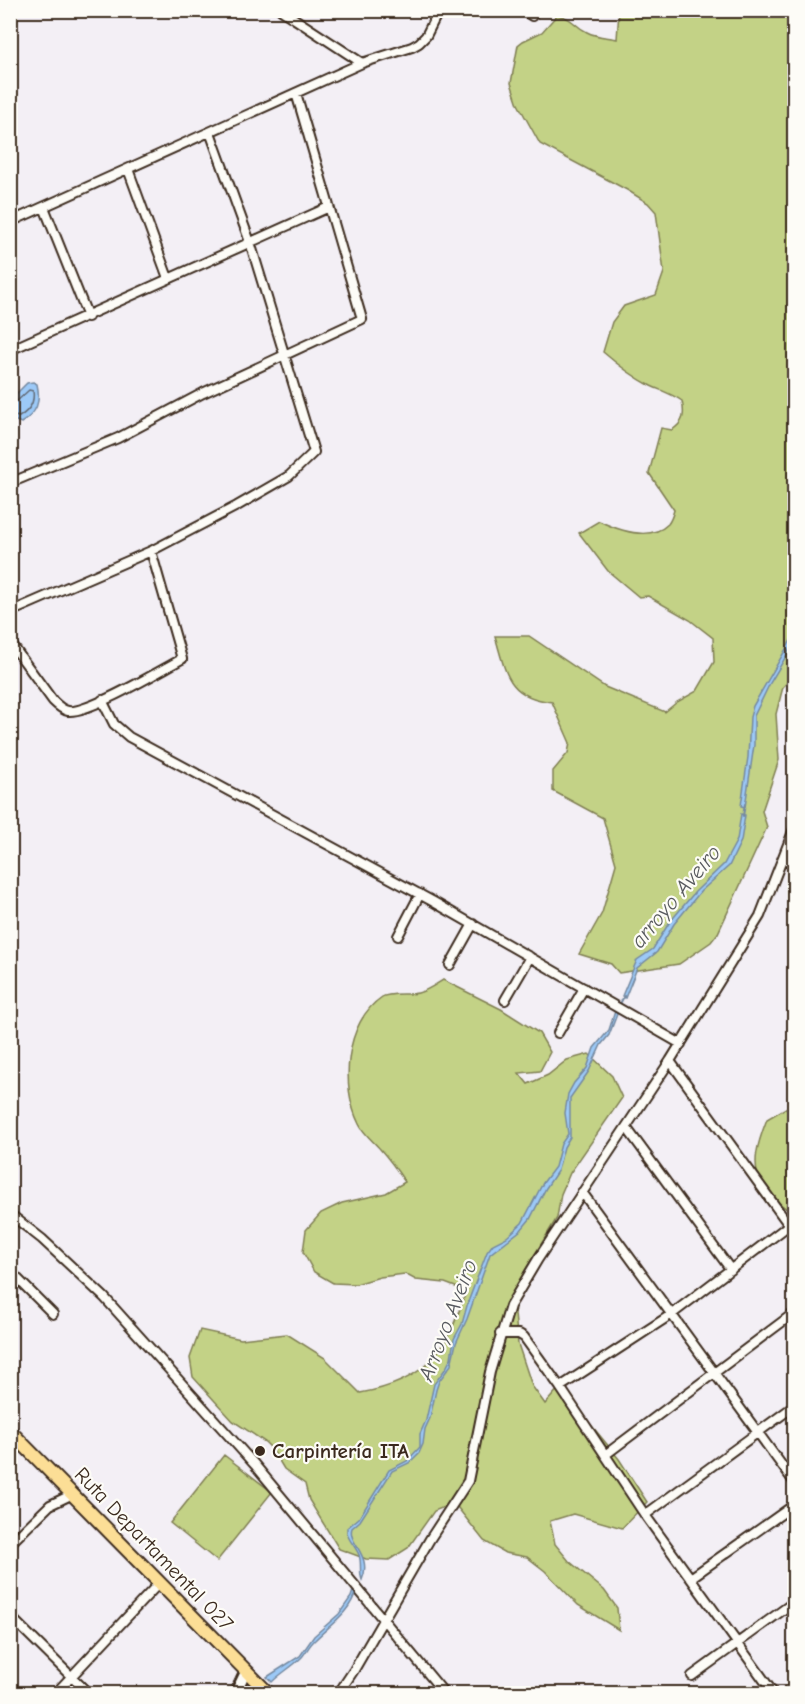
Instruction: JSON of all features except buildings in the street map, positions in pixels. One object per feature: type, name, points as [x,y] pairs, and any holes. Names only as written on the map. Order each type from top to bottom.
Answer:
[{"type":"main road","name":"Ruta Departamental 027","points":[[10,1431],[269,1694]]},
{"type":"street","points":[[282,10],[362,63]]},
{"type":"street","points":[[10,222],[362,63],[412,47],[426,36],[439,10]]},
{"type":"street","points":[[523,10],[532,16]]},
{"type":"street","points":[[10,483],[118,438],[203,393],[362,319],[296,93]]},
{"type":"street","points":[[10,612],[151,551],[268,489],[289,476],[314,452],[250,242],[210,132]]},
{"type":"street","points":[[128,169],[168,278]]},
{"type":"street","points":[[44,207],[88,317]]},
{"type":"street","points":[[10,350],[329,207]]},
{"type":"street","points":[[11,643],[59,707],[68,711],[81,709],[102,700],[182,660],[151,551]]},
{"type":"street","points":[[102,700],[114,724],[129,737],[420,894],[681,1044]]},
{"type":"street","points":[[338,1694],[430,1539],[468,1481],[490,1372],[510,1306],[582,1192],[681,1044],[760,916],[795,829]]},
{"type":"street","points":[[784,856],[795,867]]},
{"type":"street","points":[[398,936],[420,894]]},
{"type":"street","points":[[450,965],[473,924]]},
{"type":"street","points":[[505,1000],[530,957]]},
{"type":"street","points":[[558,1033],[584,988]]},
{"type":"street","points":[[560,1387],[672,1314],[792,1228],[670,1061]]},
{"type":"street","points":[[626,1127],[731,1270]]},
{"type":"street","points":[[582,1192],[795,1482]]},
{"type":"street","points":[[10,1214],[42,1239],[104,1297],[255,1465],[445,1694]]},
{"type":"street","points":[[10,1270],[53,1314]]},
{"type":"street","points":[[10,1286],[21,1281]]},
{"type":"street","points":[[605,1455],[795,1313]]},
{"type":"street","points":[[500,1334],[519,1334],[524,1337],[645,1515],[692,1577],[774,1694]]},
{"type":"street","points":[[645,1515],[795,1406]]},
{"type":"street","points":[[10,1544],[50,1505],[73,1494]]},
{"type":"street","points":[[692,1577],[795,1505]]},
{"type":"street","points":[[55,1694],[160,1582]]},
{"type":"street","points":[[692,1676],[795,1602]]},
{"type":"street","points":[[10,1616],[89,1694]]},
{"type":"street","points":[[235,1694],[246,1671]]},
{"type":"street","points":[[785,1694],[795,1688]]},
{"type":"green space","points":[[619,11],[794,11],[794,663],[791,679],[783,687],[776,714],[779,760],[762,811],[767,827],[718,933],[711,942],[679,964],[619,973],[611,964],[579,954],[602,913],[616,864],[603,818],[553,791],[553,771],[568,753],[570,743],[552,702],[526,695],[511,681],[495,636],[529,636],[605,687],[665,712],[697,691],[714,662],[713,638],[690,620],[648,596],[639,597],[608,571],[579,533],[599,521],[624,531],[652,532],[668,524],[674,510],[649,473],[661,428],[672,430],[679,424],[683,414],[682,401],[638,379],[603,352],[612,322],[624,306],[656,295],[664,272],[656,212],[648,203],[627,190],[540,144],[518,104],[511,83],[518,45],[542,32],[557,15],[567,18],[590,34],[617,39]]},
{"type":"green space","points":[[443,980],[501,1009],[539,1033],[550,1052],[540,1071],[519,1073],[528,1084],[548,1075],[567,1060],[589,1054],[612,1076],[622,1098],[570,1173],[561,1194],[557,1218],[524,1272],[520,1294],[514,1304],[518,1344],[532,1386],[545,1404],[560,1387],[619,1459],[647,1502],[622,1528],[573,1514],[550,1521],[555,1544],[569,1561],[604,1590],[617,1608],[619,1630],[578,1605],[545,1571],[527,1557],[505,1553],[484,1541],[454,1503],[434,1511],[408,1548],[389,1560],[366,1559],[339,1549],[309,1500],[305,1484],[284,1469],[265,1442],[233,1421],[193,1377],[190,1358],[200,1330],[241,1339],[287,1334],[325,1358],[360,1393],[401,1381],[417,1372],[441,1347],[451,1331],[466,1291],[445,1283],[416,1280],[405,1274],[380,1277],[356,1284],[333,1283],[314,1272],[303,1252],[306,1230],[321,1213],[342,1203],[386,1193],[405,1182],[366,1134],[353,1109],[348,1074],[353,1038],[360,1022],[382,997],[414,994],[431,988]]},
{"type":"green space","points":[[789,1106],[794,1109],[794,1215],[763,1187],[756,1161],[767,1119]]},
{"type":"green space","points":[[224,1455],[272,1492],[217,1561],[170,1523]]},
{"type":"water","points":[[27,383],[37,384],[38,396],[34,411],[21,423],[11,419],[11,399]]},
{"type":"water","points":[[794,635],[794,643],[770,683],[754,716],[754,745],[745,807],[741,806],[753,706]]},
{"type":"water","points":[[741,814],[745,815],[741,841],[729,866],[701,891],[674,924],[657,952],[637,968],[625,998],[622,996],[637,960],[653,949],[669,923],[695,892],[724,864],[737,840]]},
{"type":"water","points":[[616,1008],[619,1009],[609,1035],[601,1045],[589,1071],[570,1098],[570,1137],[564,1147],[558,1170],[530,1219],[521,1230],[490,1254],[456,1343],[451,1365],[439,1381],[419,1453],[409,1463],[392,1471],[360,1521],[352,1528],[351,1534],[364,1563],[365,1571],[362,1580],[359,1555],[349,1539],[347,1528],[359,1518],[389,1470],[407,1461],[420,1447],[420,1434],[426,1420],[434,1384],[451,1358],[454,1339],[462,1324],[487,1252],[493,1244],[507,1237],[522,1223],[543,1183],[555,1167],[561,1144],[568,1134],[565,1113],[568,1094],[587,1068],[594,1048],[609,1030]]},
{"type":"water","points":[[354,1588],[356,1590],[353,1598],[345,1612],[313,1642],[301,1658],[272,1682],[267,1677],[300,1656],[314,1636],[339,1614],[351,1597]]},
{"type":"waterway","name":"arroyo Aveiro","points":[[743,816],[745,804]]},
{"type":"waterway","name":"arroyo Aveiro","points":[[621,1002],[624,996]]},
{"type":"place","name":"Carpintería ITA","points":[[260,1451]]},
{"type":"water label","name":"Arroyo Aveiro","points":[[447,1320]]}]
